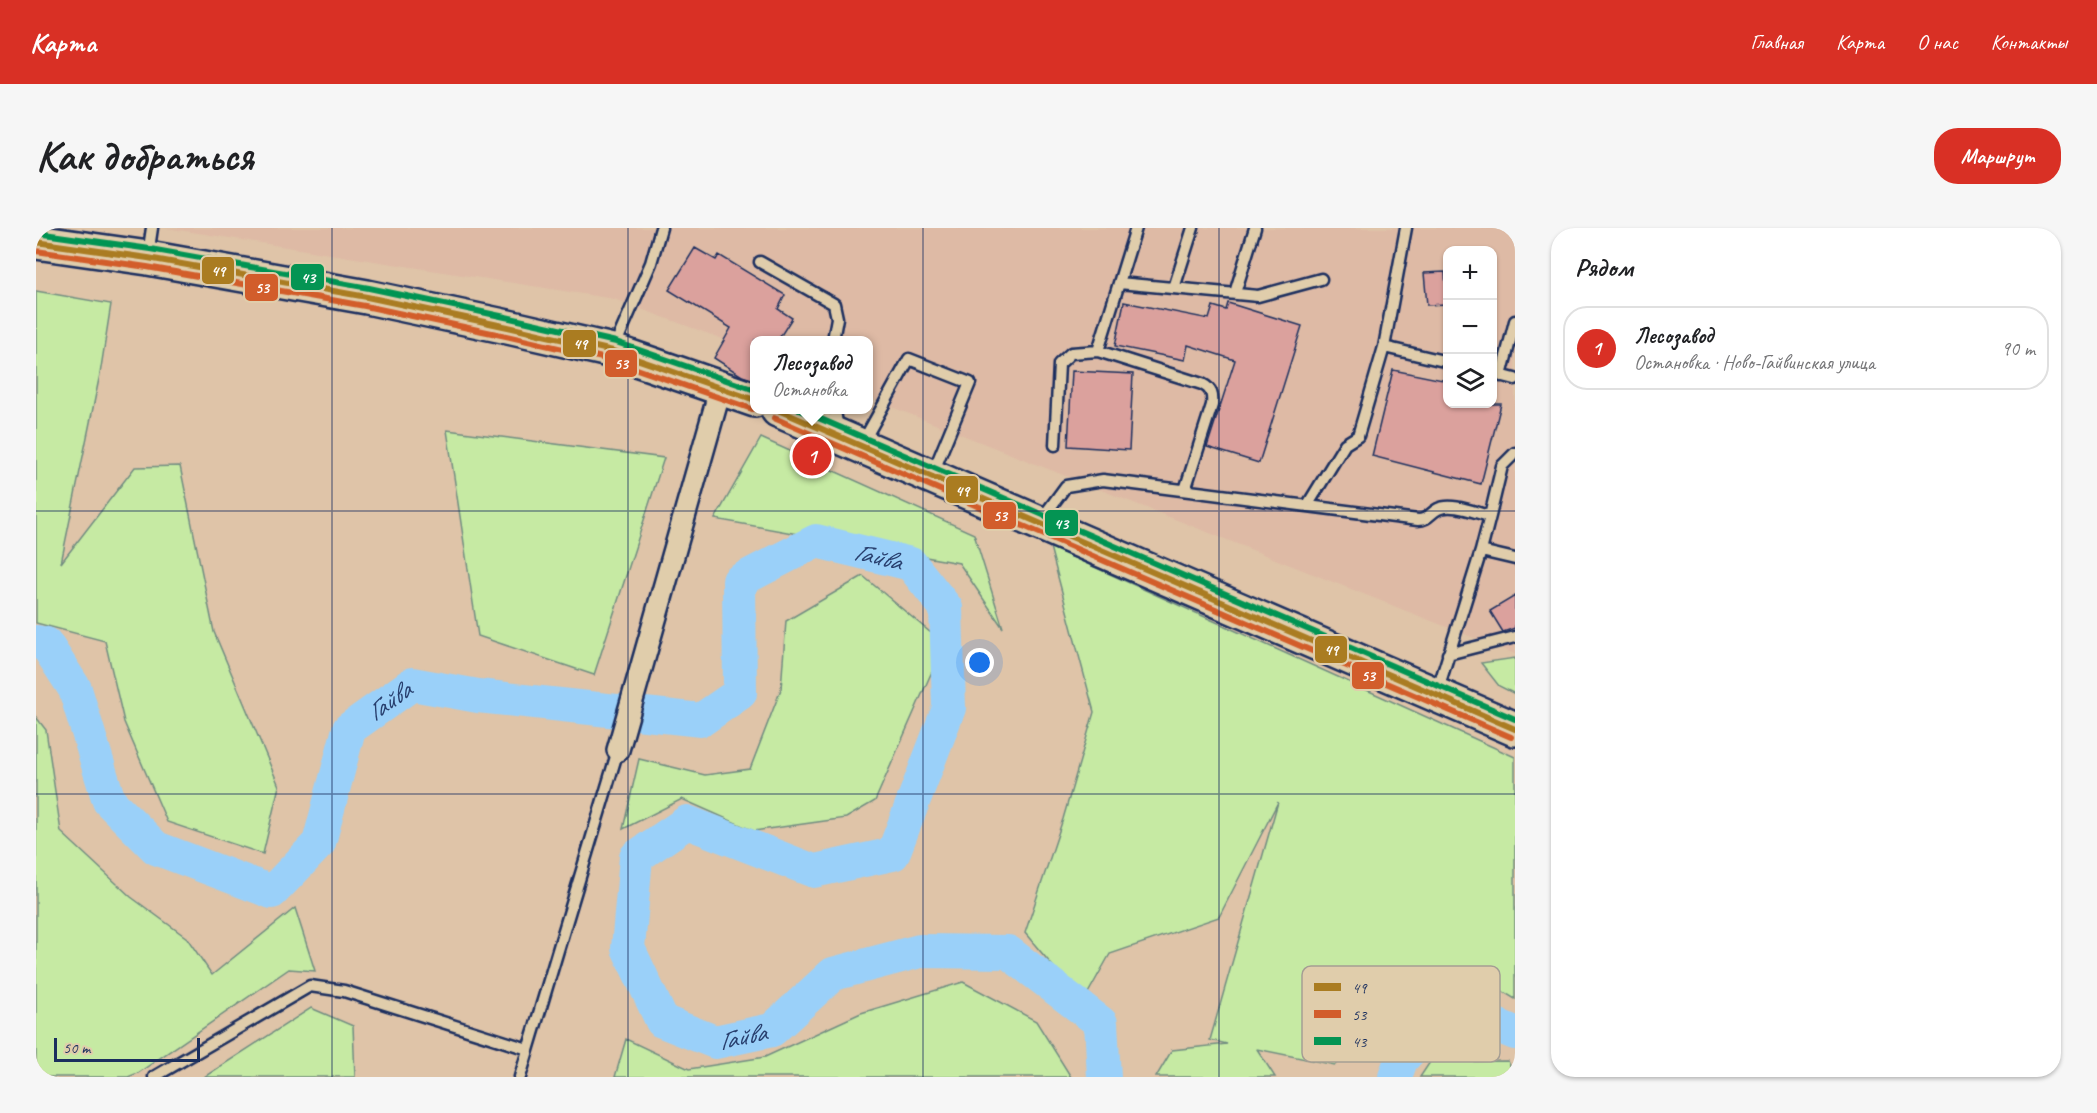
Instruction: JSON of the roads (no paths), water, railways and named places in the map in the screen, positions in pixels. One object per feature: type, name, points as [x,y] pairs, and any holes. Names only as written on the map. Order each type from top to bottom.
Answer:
[{"type":"main road","points":[[36,242],[150,243],[367,297],[613,351],[750,398]]},
{"type":"main road","points":[[792,414],[845,429],[932,475],[1515,729]]},
{"type":"street","points":[[618,750],[721,387]]},
{"type":"lane","points":[[613,351],[651,263],[660,228]]},
{"type":"lane","points":[[1098,351],[1136,228]]},
{"type":"lane","points":[[1174,288],[1193,228]]},
{"type":"lane","points":[[1235,293],[1255,228]]},
{"type":"lane","points":[[1307,506],[1345,444],[1358,436],[1384,347],[1406,228]]},
{"type":"lane","points":[[760,262],[834,304],[837,318],[834,336]]},
{"type":"lane","points":[[1119,283],[1258,296],[1321,279]]},
{"type":"lane","points":[[1515,321],[1497,374],[1515,379]]},
{"type":"lane","points":[[1384,347],[1443,361]]},
{"type":"lane","points":[[1055,445],[1059,363],[1071,352],[1098,351],[1209,388],[1213,395],[1212,405],[1185,490]]},
{"type":"lane","points":[[873,398],[909,359],[970,383],[932,475]]},
{"type":"lane","points":[[845,429],[859,414]]},
{"type":"lane","points":[[1436,695],[1481,551],[1502,466],[1515,453]]},
{"type":"lane","points":[[1040,522],[1066,486],[1103,480],[1418,520],[1424,520],[1439,508],[1446,507],[1490,516]]},
{"type":"lane","points":[[1481,551],[1515,559]]},
{"type":"lane","points":[[1449,654],[1515,637]]},
{"type":"lane","points":[[520,1077],[618,750]]},
{"type":"lane","points":[[154,1077],[310,986],[344,992],[528,1049]]},
{"type":"waterway","name":"Гайва","points":[[36,642],[46,644],[75,689],[109,801],[156,848],[272,892],[319,843],[349,729],[412,684],[478,696],[701,720],[740,693],[739,581],[816,541],[911,564],[946,608],[949,708],[893,854],[814,871],[687,822],[636,857],[628,948],[662,1021],[715,1042],[772,1030],[833,974],[920,951],[1008,952],[1101,1023],[1104,1077]]},
{"type":"waterway","name":"Гайва","points":[[1500,1027],[1515,1033]]},
{"type":"waterway","name":"Гайва","points":[[1395,1077],[1400,1062]]},
{"type":"place","name":"Лесозавод","points":[[812,456]]}]
